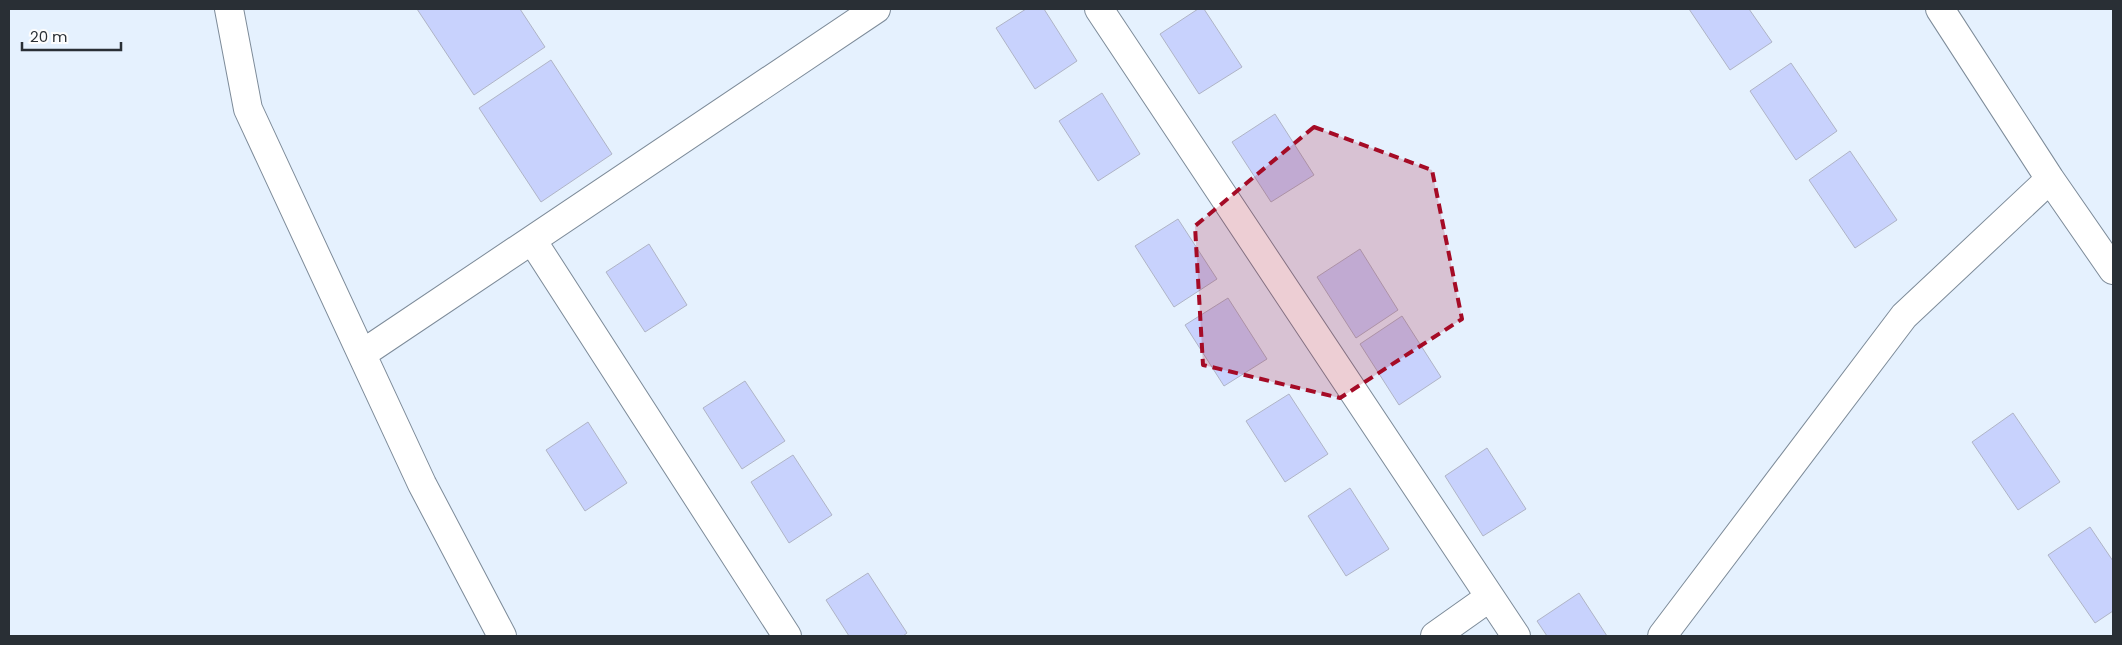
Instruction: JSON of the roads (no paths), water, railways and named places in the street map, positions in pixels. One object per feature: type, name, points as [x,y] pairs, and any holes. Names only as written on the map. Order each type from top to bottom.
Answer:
[{"type":"street","points":[[229,9],[248,109],[422,484],[502,636]]},
{"type":"street","points":[[362,354],[876,9]]},
{"type":"street","points":[[1099,9],[1516,636]]},
{"type":"street","points":[[1940,9],[2050,179],[2113,270]]},
{"type":"street","points":[[1662,636],[1904,316],[2050,179]]},
{"type":"street","points":[[532,240],[788,636]]},
{"type":"street","points":[[1435,636],[1490,597]]}]
